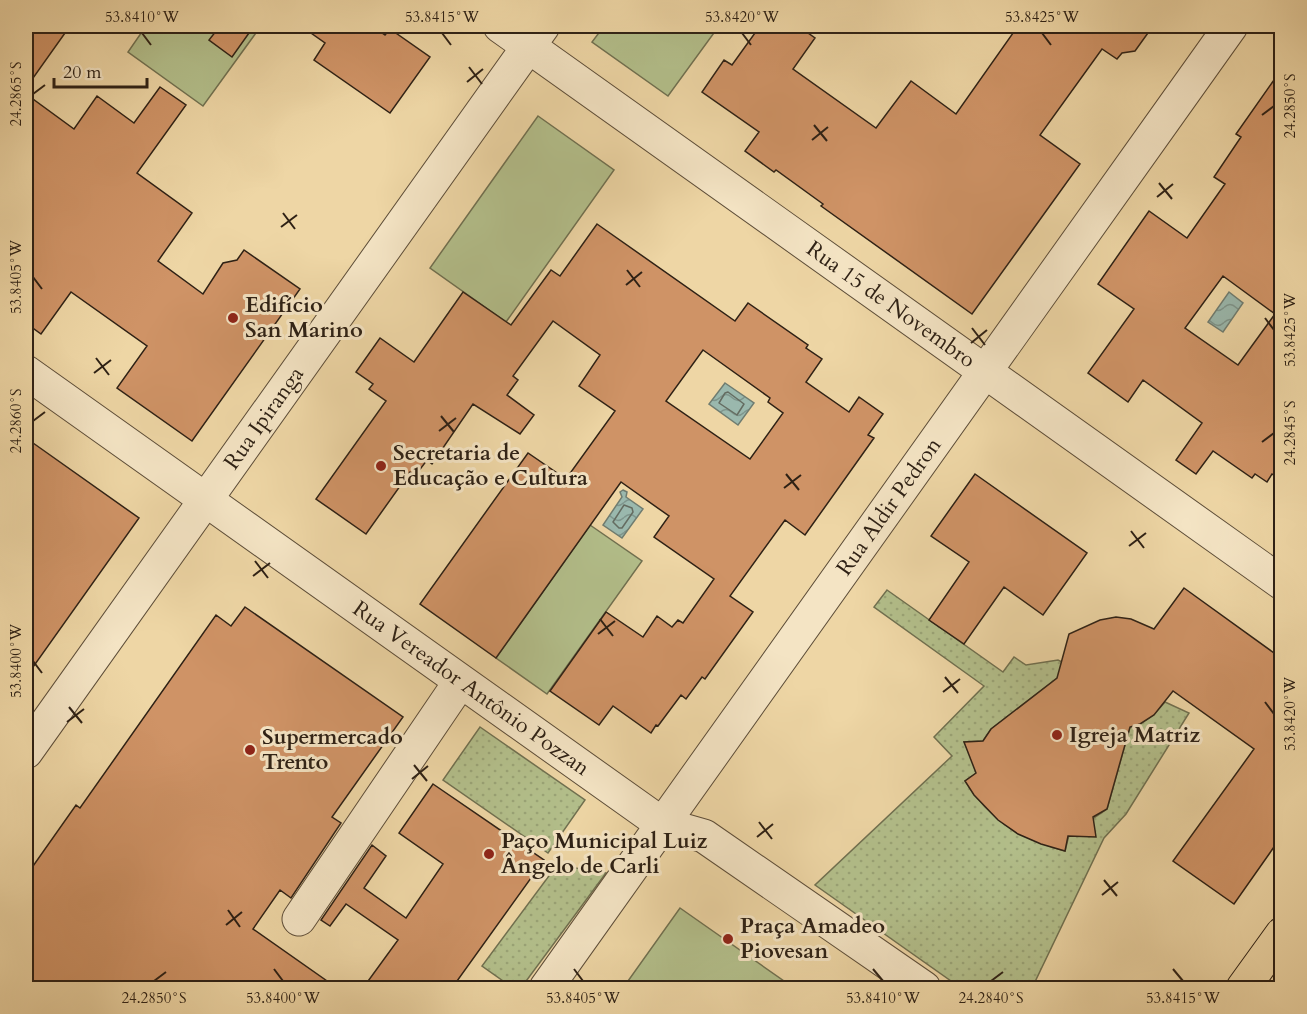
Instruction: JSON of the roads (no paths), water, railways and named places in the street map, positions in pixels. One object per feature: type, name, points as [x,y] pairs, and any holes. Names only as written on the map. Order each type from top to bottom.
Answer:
[{"type":"main road","points":[[1243,988],[1281,934]]},
{"type":"street","name":"Rua 15 de Novembro","points":[[500,26],[536,36],[985,371],[1281,583]]},
{"type":"street","name":"Rua Aldir Pedron","points":[[546,988],[1231,26]]},
{"type":"street","name":"Rua Ipiranga","points":[[26,752],[536,36]]},
{"type":"street","name":"Rua Vereador Antônio Pozzan","points":[[26,372],[662,824],[704,836],[924,988]]},
{"type":"street","points":[[299,919],[460,682]]},
{"type":"water","points":[[1229,292],[1243,303],[1223,332],[1208,322]]},
{"type":"water","points":[[725,383],[754,403],[738,425],[709,404]]},
{"type":"water","points":[[623,490],[627,492],[626,497],[643,509],[622,538],[603,525],[622,497],[620,492]]},
{"type":"place","name":"Edifício San Marino","points":[[233,318]]},
{"type":"place","name":"Secretaria de Educação e Cultura","points":[[381,466]]},
{"type":"place","name":"Igreja Matriz","points":[[1057,735]]},
{"type":"place","name":"Supermercado Trento","points":[[250,750]]},
{"type":"place","name":"Paço Municipal Luiz Ângelo de Carli","points":[[489,854]]},
{"type":"place","name":"Praça Amadeo Piovesan","points":[[728,939]]}]
